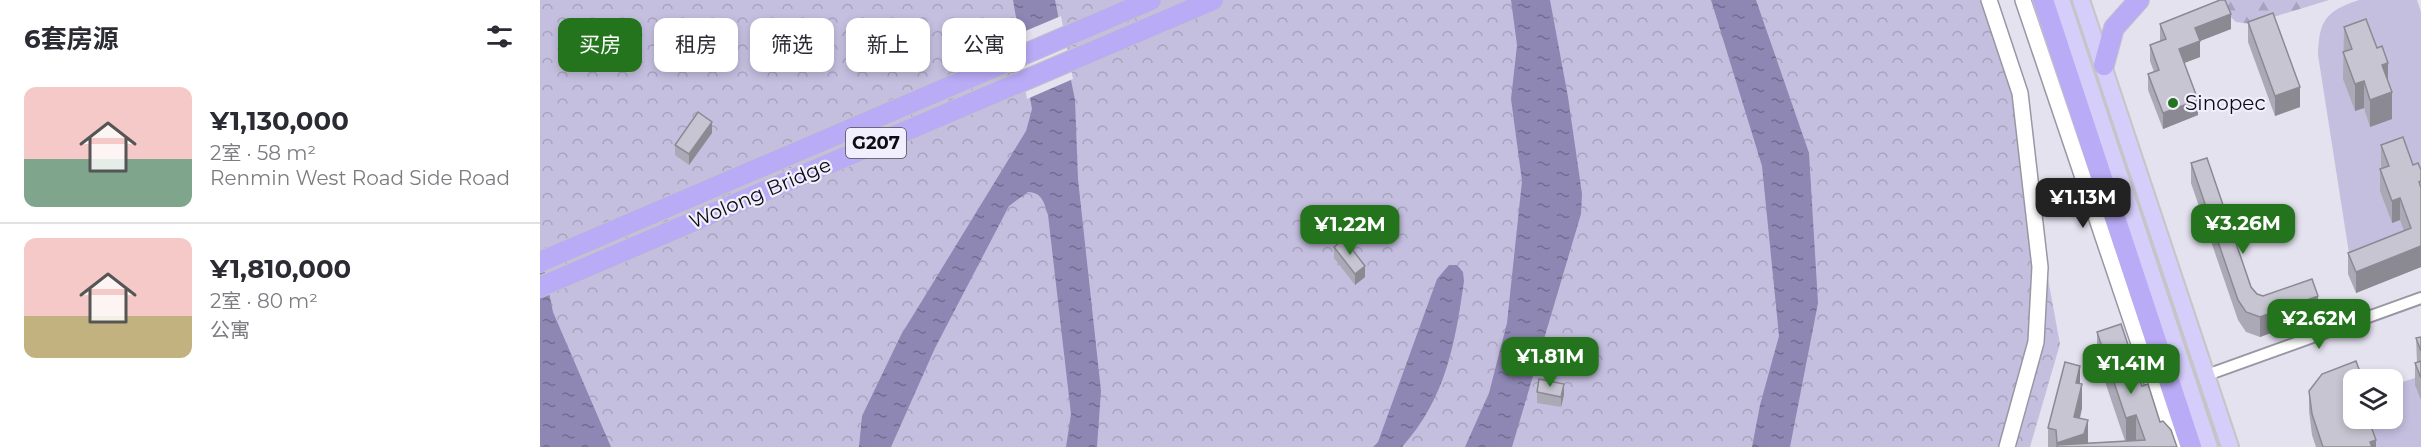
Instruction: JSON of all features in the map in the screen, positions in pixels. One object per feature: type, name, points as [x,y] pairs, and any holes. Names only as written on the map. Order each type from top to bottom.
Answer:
[{"type":"highway","name":"Wolong Bridge","points":[[540,262],[1151,0]]},
{"type":"highway","name":"Wolong Bridge","points":[[540,287],[1213,0]]},
{"type":"highway","points":[[2043,0],[2191,447]]},
{"type":"highway","points":[[2104,65],[2114,28],[2139,0]]},
{"type":"main road","points":[[2061,0],[2209,447]]},
{"type":"main road","points":[[2081,0],[2230,447]]},
{"type":"street","points":[[1989,0],[2020,93],[2040,267],[2036,342],[2007,447]]},
{"type":"street","points":[[2023,0],[2174,447]]},
{"type":"street","points":[[2206,375],[2421,298]]},
{"type":"green space","points":[[540,0],[1989,0],[2020,93],[2030,181],[2060,344],[2030,447],[559,447],[540,339]]},
{"type":"green space","points":[[2225,0],[2329,0],[2251,24],[2236,22],[2220,7]]},
{"type":"green space","points":[[2359,0],[2417,0],[2421,12],[2421,242],[2351,266],[2318,55],[2320,33],[2326,18],[2339,8]]},
{"type":"green space","points":[[2421,376],[2421,447],[2371,447],[2360,433],[2363,429],[2403,429],[2403,382]]},
{"type":"water","points":[[1013,0],[1055,0],[1075,100],[1078,179],[1101,391],[1097,447],[1066,447],[1071,414],[1048,215],[1040,197],[1028,192],[1009,206],[935,348],[891,447],[859,447],[862,416],[901,335],[1026,131],[1032,109],[1026,72],[1026,18],[1016,18]]},
{"type":"water","points":[[1511,0],[1550,0],[1568,97],[1582,194],[1581,214],[1512,447],[1465,447],[1489,393],[1507,323],[1522,181],[1511,99],[1517,45]]},
{"type":"water","points":[[1711,0],[1756,0],[1809,153],[1818,303],[1790,447],[1752,447],[1760,405],[1779,336],[1762,166]]},
{"type":"water","points":[[540,249],[553,312],[611,447],[540,447]]},
{"type":"water","points":[[1449,265],[1457,265],[1463,272],[1464,281],[1457,327],[1439,390],[1417,428],[1402,447],[1373,447],[1378,442],[1437,279]]},
{"type":"pier","points":[[1061,16],[1073,79],[1027,99],[1022,72],[1026,72],[1026,31]]},
{"type":"building","points":[[2225,0],[2231,14],[2195,28],[2200,41],[2179,49],[2198,100],[2163,113],[2148,74],[2159,70],[2150,45],[2166,39],[2160,24]]},
{"type":"building","points":[[2273,13],[2300,87],[2275,96],[2248,22]]},
{"type":"building","points":[[2366,19],[2377,48],[2382,46],[2388,63],[2382,65],[2392,92],[2370,100],[2364,81],[2355,84],[2343,52],[2352,49],[2344,27]]},
{"type":"building","points":[[698,112],[712,122],[689,154],[675,145]]},
{"type":"building","points":[[2403,137],[2413,165],[2418,163],[2421,170],[2421,181],[2419,182],[2421,188],[2421,246],[2356,272],[2348,253],[2411,228],[2400,198],[2392,201],[2380,169],[2389,166],[2381,145]]},
{"type":"building","points":[[2207,158],[2251,287],[2257,294],[2263,296],[2312,279],[2318,296],[2260,317],[2246,312],[2238,300],[2191,163]]},
{"type":"building","points":[[1344,239],[1365,266],[1355,274],[1334,247]]},
{"type":"building","points":[[2121,324],[2142,386],[2148,384],[2160,422],[2163,421],[2171,430],[2177,447],[2057,447],[2057,445],[2145,440],[2136,415],[2126,418],[2097,332]]},
{"type":"building","points":[[2421,337],[2421,351],[2416,338]]},
{"type":"building","points":[[2356,361],[2359,369],[2343,369],[2343,429],[2372,429],[2376,440],[2370,442],[2372,447],[2323,447],[2312,414],[2309,391],[2322,374]]},
{"type":"building","points":[[2421,361],[2421,378],[2415,363]]},
{"type":"building","points":[[2065,362],[2080,366],[2076,383],[2082,384],[2074,417],[2088,420],[2084,434],[2057,443],[2056,430],[2048,428]]},
{"type":"building","points":[[1539,379],[1564,384],[1561,397],[1537,392]]},
{"type":"place","name":"Sinopec","points":[[2173,103]]}]
